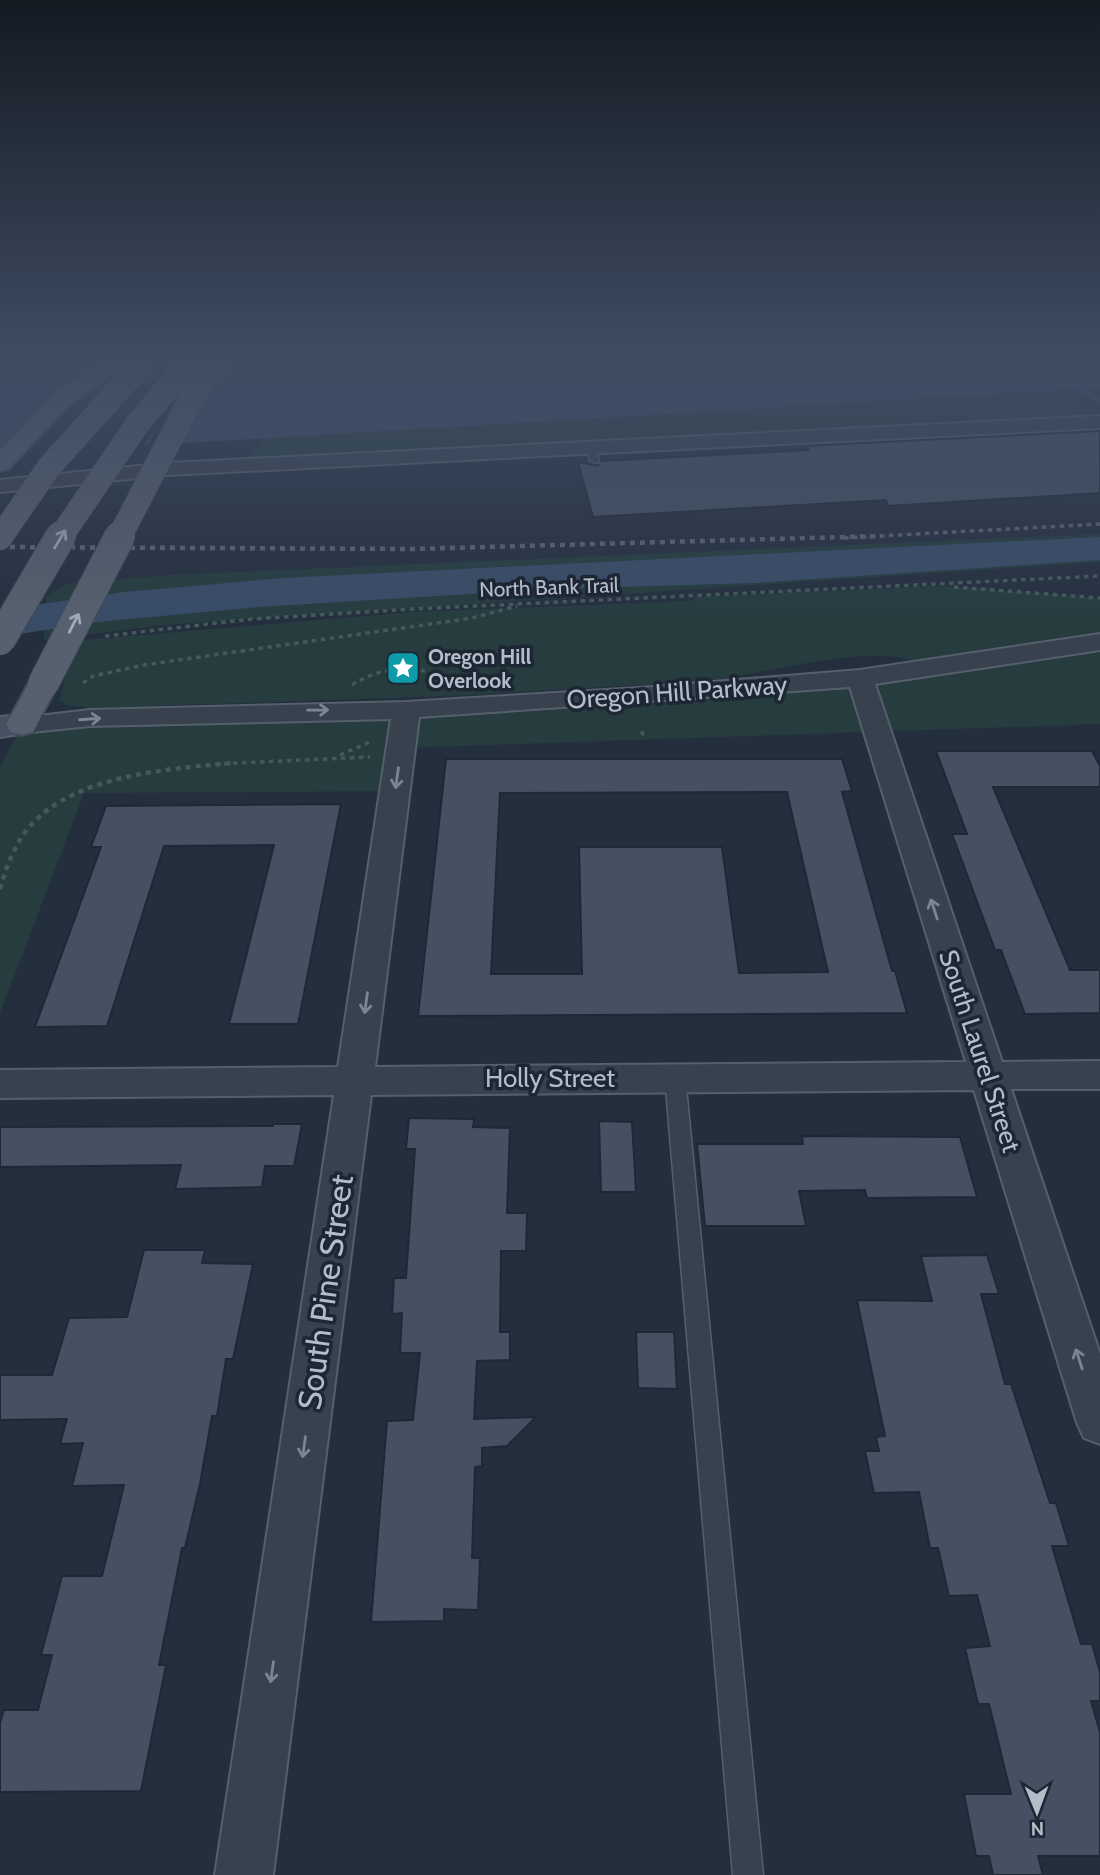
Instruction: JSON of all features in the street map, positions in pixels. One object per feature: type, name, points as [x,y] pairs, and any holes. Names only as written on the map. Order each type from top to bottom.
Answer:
[{"type":"main road","points":[[0,464],[17,446]]},
{"type":"main road","points":[[0,538],[49,467],[68,446]]},
{"type":"main road","points":[[0,640],[103,468],[120,446]]},
{"type":"main road","points":[[11,726],[43,684],[167,446]]},
{"type":"street","points":[[0,486],[168,469],[593,454],[733,446]]},
{"type":"street","name":"Oregon Hill Parkway","points":[[11,726],[180,714],[406,710],[615,698],[860,678],[1100,642]]},
{"type":"street","name":"South Laurel Street","points":[[860,678],[1100,1423]]},
{"type":"street","name":"South Pine Street","points":[[244,1875],[406,710]]},
{"type":"street","name":"Holly Street","points":[[0,1085],[355,1079],[1100,1075]]},
{"type":"lane","points":[[675,1077],[748,1875]]},
{"type":"path","name":"North Bank Trail","points":[[95,638],[252,619],[942,586],[1100,575]]},
{"type":"path","points":[[942,586],[1100,597]]},
{"type":"path","points":[[79,692],[83,681],[93,676],[132,668],[471,618],[525,604]]},
{"type":"path","points":[[348,691],[351,685],[366,676],[390,669],[429,670],[454,681]]},
{"type":"path","points":[[642,731],[643,737]]},
{"type":"path","points":[[336,757],[373,740]]},
{"type":"path","points":[[0,889],[12,853],[26,829],[42,813],[72,795],[153,773],[290,758],[371,757]]},
{"type":"green space","points":[[259,446],[518,446],[250,458]]},
{"type":"green space","points":[[1100,534],[1100,562],[162,625],[44,640],[46,597],[69,583],[171,575]]},
{"type":"green space","points":[[942,586],[1100,598],[1100,724],[402,748],[395,791],[84,793],[0,1013],[0,767],[22,725],[406,710],[942,664],[858,656],[689,682],[450,696],[98,708],[68,706],[59,701],[68,668],[83,640],[413,612],[692,601],[695,597]]},
{"type":"water","points":[[0,446],[142,446],[0,454]]},
{"type":"water","points":[[1100,537],[1100,560],[756,583],[549,589],[259,607],[97,622],[0,637],[0,610],[124,592],[283,578]]},
{"type":"pier","points":[[2,446],[144,446],[142,448],[0,458]]},
{"type":"pier","points":[[147,446],[176,446],[176,446],[146,448]]},
{"type":"building","points":[[805,446],[1100,446],[1100,493],[888,506],[886,500],[593,517],[578,462],[598,466],[601,461],[809,450]]},
{"type":"building","points":[[936,751],[1092,751],[1100,766],[1100,787],[993,787],[1070,970],[1100,970],[1100,1013],[1025,1014],[1001,950],[995,950],[952,834],[967,834]]},
{"type":"building","points":[[446,759],[842,759],[852,791],[842,792],[892,971],[895,971],[907,1013],[418,1016]],"holes":[[[787,792],[828,972],[739,973],[722,847],[579,847],[582,974],[491,974],[500,793]]]},
{"type":"building","points":[[341,804],[298,1024],[229,1024],[274,845],[164,846],[107,1026],[35,1027],[101,847],[91,847],[106,806]]},
{"type":"building","points":[[409,1118],[474,1119],[473,1127],[510,1128],[507,1213],[527,1213],[526,1251],[501,1251],[500,1332],[510,1332],[510,1360],[477,1361],[474,1419],[536,1417],[507,1446],[482,1448],[482,1466],[475,1467],[472,1558],[480,1558],[478,1610],[444,1609],[444,1621],[371,1622],[387,1421],[413,1420],[420,1353],[400,1353],[402,1313],[392,1314],[394,1278],[406,1278],[415,1149],[406,1149]]},
{"type":"building","points":[[599,1121],[632,1122],[636,1192],[601,1192]]},
{"type":"building","points":[[302,1124],[294,1166],[265,1166],[262,1187],[175,1189],[181,1165],[0,1167],[0,1127]]},
{"type":"building","points":[[802,1136],[960,1137],[977,1197],[867,1198],[865,1190],[799,1191],[806,1226],[705,1226],[697,1144],[803,1144]]},
{"type":"building","points":[[144,1250],[205,1250],[202,1263],[253,1264],[233,1359],[226,1359],[217,1416],[212,1416],[200,1484],[185,1548],[182,1548],[159,1665],[166,1665],[141,1791],[0,1792],[0,1723],[4,1710],[38,1710],[52,1655],[41,1655],[62,1576],[102,1576],[124,1485],[72,1486],[83,1443],[60,1444],[67,1419],[0,1420],[0,1375],[52,1375],[69,1318],[127,1317]]},
{"type":"building","points":[[987,1255],[999,1294],[981,1294],[1005,1384],[1011,1384],[1050,1503],[1056,1503],[1069,1546],[1052,1546],[1081,1644],[1092,1644],[1100,1672],[1100,1701],[1091,1701],[1100,1732],[1100,1856],[1038,1856],[1043,1875],[993,1875],[989,1856],[976,1856],[964,1794],[1011,1794],[989,1704],[978,1704],[965,1648],[990,1646],[977,1595],[949,1596],[938,1548],[930,1548],[919,1492],[874,1493],[865,1451],[879,1451],[876,1437],[885,1436],[857,1300],[932,1301],[921,1256]]},
{"type":"building","points":[[636,1332],[674,1332],[677,1389],[638,1388]]},
{"type":"railway","points":[[880,536],[1100,524]]},
{"type":"railway","points":[[0,547],[413,549],[880,536]]},
{"type":"railway","points":[[844,538],[880,536]]},
{"type":"place","name":"Oregon Hill Overlook","points":[[403,668]]}]
